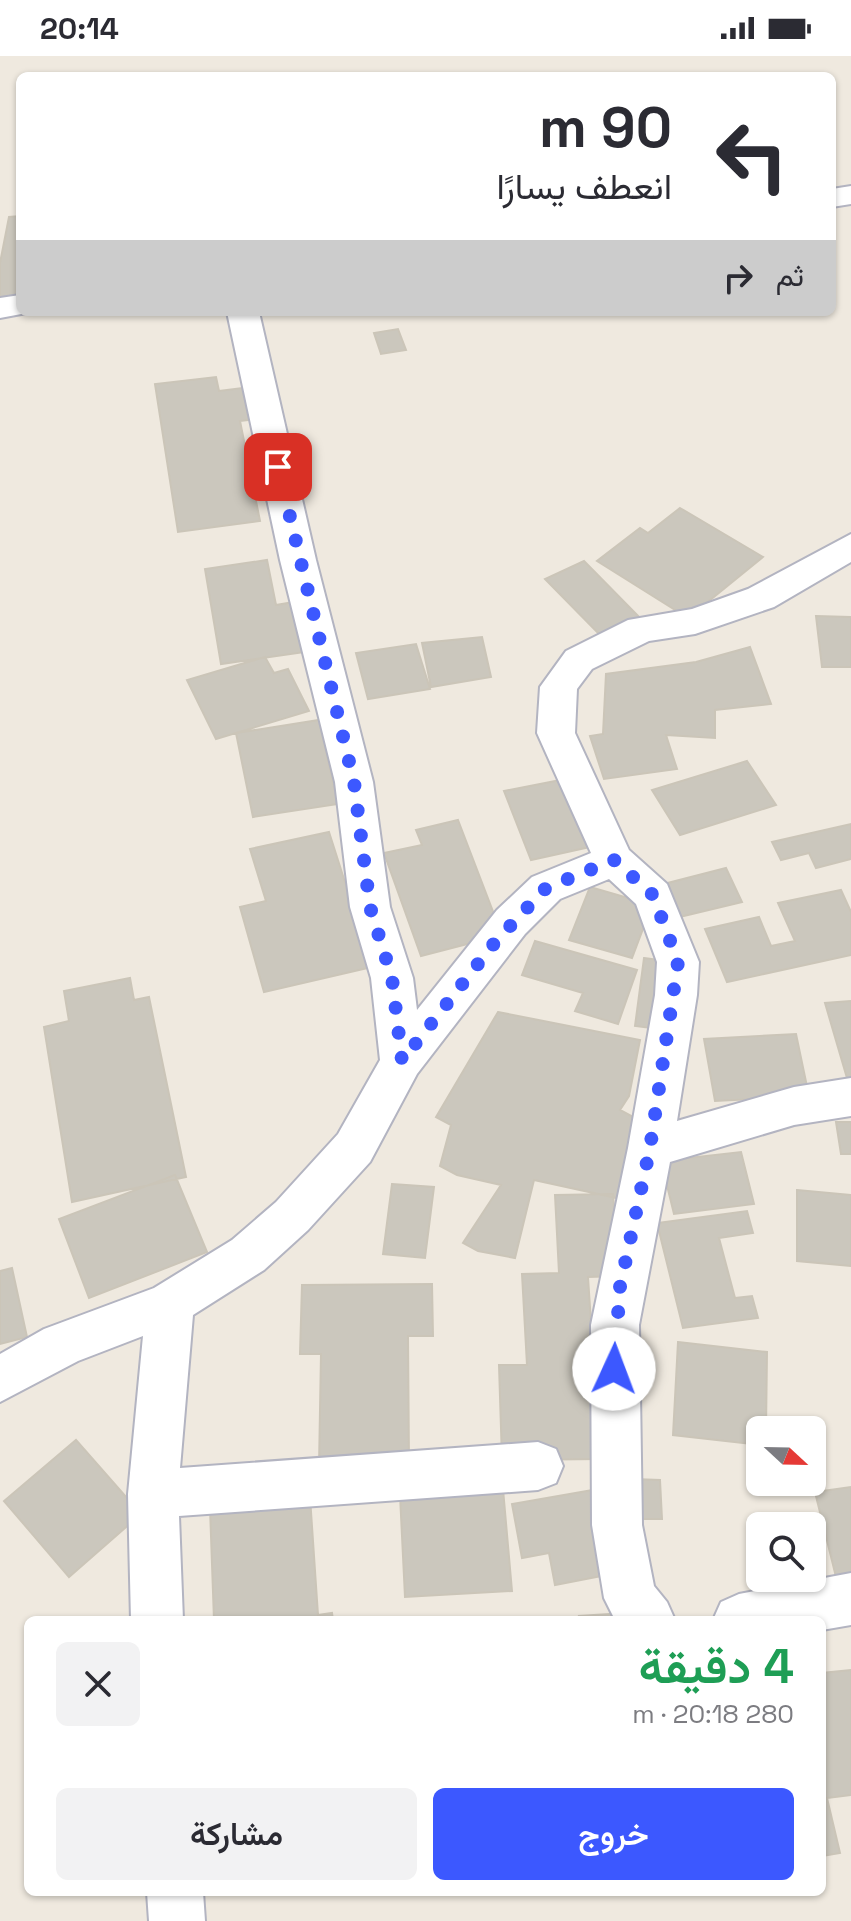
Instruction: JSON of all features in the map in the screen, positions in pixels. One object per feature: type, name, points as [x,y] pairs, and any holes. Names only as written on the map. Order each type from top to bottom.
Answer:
[{"type":"street","points":[[244,316],[298,560],[354,782],[370,907],[392,978],[402,1061]]},
{"type":"street","points":[[646,1616],[630,1598],[617,1525],[614,1369],[620,1287],[650,1148],[678,962],[653,895],[614,860],[556,733],[559,687],[579,660],[641,629],[695,621],[761,598],[851,546]]},
{"type":"street","points":[[0,1379],[61,1345],[170,1304],[248,1255],[292,1216],[354,1148],[402,1061],[503,932],[546,888],[614,860]]},
{"type":"street","points":[[650,1148],[794,1106],[851,1097]]},
{"type":"street","points":[[157,1616],[153,1494],[170,1304]]},
{"type":"street","points":[[153,1494],[538,1466]]},
{"type":"street","points":[[760,1616],[851,1599]]},
{"type":"street","points":[[175,1896],[177,1921]]},
{"type":"building","points":[[16,216],[16,297],[0,297],[0,263],[9,217]]},
{"type":"building","points":[[398,329],[406,350],[381,354],[374,333]]},
{"type":"building","points":[[216,377],[219,391],[242,388],[249,420],[240,421],[260,521],[178,532],[155,384]]},
{"type":"building","points":[[680,508],[763,557],[688,618],[597,561],[640,528],[648,533]]},
{"type":"building","points":[[267,560],[276,605],[294,602],[305,652],[221,664],[205,569]]},
{"type":"building","points":[[584,561],[644,622],[605,640],[545,579]]},
{"type":"building","points":[[816,616],[851,617],[851,667],[822,667]]},
{"type":"building","points":[[482,637],[491,677],[431,687],[422,643]]},
{"type":"building","points":[[416,644],[430,689],[368,699],[356,653]]},
{"type":"building","points":[[750,647],[771,704],[715,710],[715,738],[666,735],[677,769],[604,779],[590,736],[603,734],[606,674],[696,662]]},
{"type":"building","points":[[265,657],[274,673],[288,669],[309,711],[216,739],[187,680]]},
{"type":"building","points":[[319,720],[338,804],[253,817],[236,733]]},
{"type":"building","points":[[747,761],[776,805],[680,835],[652,790]]},
{"type":"building","points":[[571,778],[599,845],[531,860],[504,791]]},
{"type":"building","points":[[458,820],[502,935],[421,956],[384,853],[422,845],[416,830]]},
{"type":"building","points":[[851,824],[851,859],[816,868],[809,853],[781,860],[772,842]]},
{"type":"building","points":[[329,832],[372,967],[264,992],[240,907],[266,901],[250,849]]},
{"type":"building","points":[[726,868],[742,902],[671,919],[656,886]]},
{"type":"building","points":[[590,887],[652,905],[632,958],[569,940]]},
{"type":"building","points":[[841,890],[851,912],[851,955],[727,982],[705,929],[759,917],[771,946],[795,941],[778,903]]},
{"type":"building","points":[[535,941],[637,970],[618,1024],[575,1011],[583,993],[522,975]]},
{"type":"building","points":[[644,958],[675,962],[666,1030],[635,1026]]},
{"type":"building","points":[[130,978],[134,1000],[149,997],[186,1177],[72,1202],[44,1027],[69,1021],[64,991]]},
{"type":"building","points":[[851,1001],[851,1078],[847,1078],[825,1003]]},
{"type":"building","points":[[498,1012],[640,1040],[629,1096],[620,1110],[637,1119],[621,1199],[534,1180],[515,1258],[478,1251],[463,1243],[501,1185],[457,1175],[440,1166],[451,1125],[436,1117]]},
{"type":"building","points":[[796,1034],[809,1096],[715,1101],[704,1039]]},
{"type":"building","points":[[836,1122],[851,1122],[851,1154],[841,1154]]},
{"type":"building","points":[[741,1152],[754,1204],[674,1214],[661,1161]]},
{"type":"building","points":[[175,1175],[207,1252],[89,1298],[59,1219]]},
{"type":"building","points":[[392,1184],[434,1187],[425,1258],[383,1254]]},
{"type":"building","points":[[797,1190],[851,1195],[851,1266],[797,1261]]},
{"type":"building","points":[[613,1194],[619,1276],[588,1277],[600,1459],[502,1460],[499,1365],[527,1365],[522,1274],[559,1273],[555,1195]]},
{"type":"building","points":[[747,1211],[753,1233],[719,1238],[735,1298],[752,1296],[758,1318],[683,1328],[657,1223]]},
{"type":"building","points":[[12,1268],[27,1337],[0,1344],[0,1271]]},
{"type":"building","points":[[432,1284],[433,1336],[408,1336],[409,1465],[319,1467],[321,1354],[300,1354],[302,1285]]},
{"type":"building","points":[[678,1342],[767,1352],[766,1416],[746,1416],[746,1443],[673,1435]]},
{"type":"building","points":[[76,1440],[141,1514],[69,1577],[4,1501]]},
{"type":"building","points":[[633,1479],[660,1480],[662,1519],[635,1519]]},
{"type":"building","points":[[851,1487],[851,1587],[839,1589],[826,1536],[826,1512],[820,1512],[816,1496],[826,1496],[826,1490]]},
{"type":"building","points":[[503,1489],[512,1591],[405,1597],[400,1495]]},
{"type":"building","points":[[593,1490],[612,1574],[555,1585],[549,1553],[522,1558],[512,1504]]},
{"type":"building","points":[[310,1497],[318,1615],[332,1613],[332,1616],[214,1616],[210,1508]]},
{"type":"building","points":[[625,1613],[625,1616],[579,1616]]},
{"type":"building","points":[[851,1670],[851,1795],[827,1798],[840,1853],[826,1855],[826,1673]]},
{"type":"route","points":[[278,467],[354,782],[370,907],[392,978],[402,1061],[511,922],[546,888],[614,860],[653,895],[669,945],[678,962],[676,995],[650,1148],[620,1287],[614,1369]]}]
